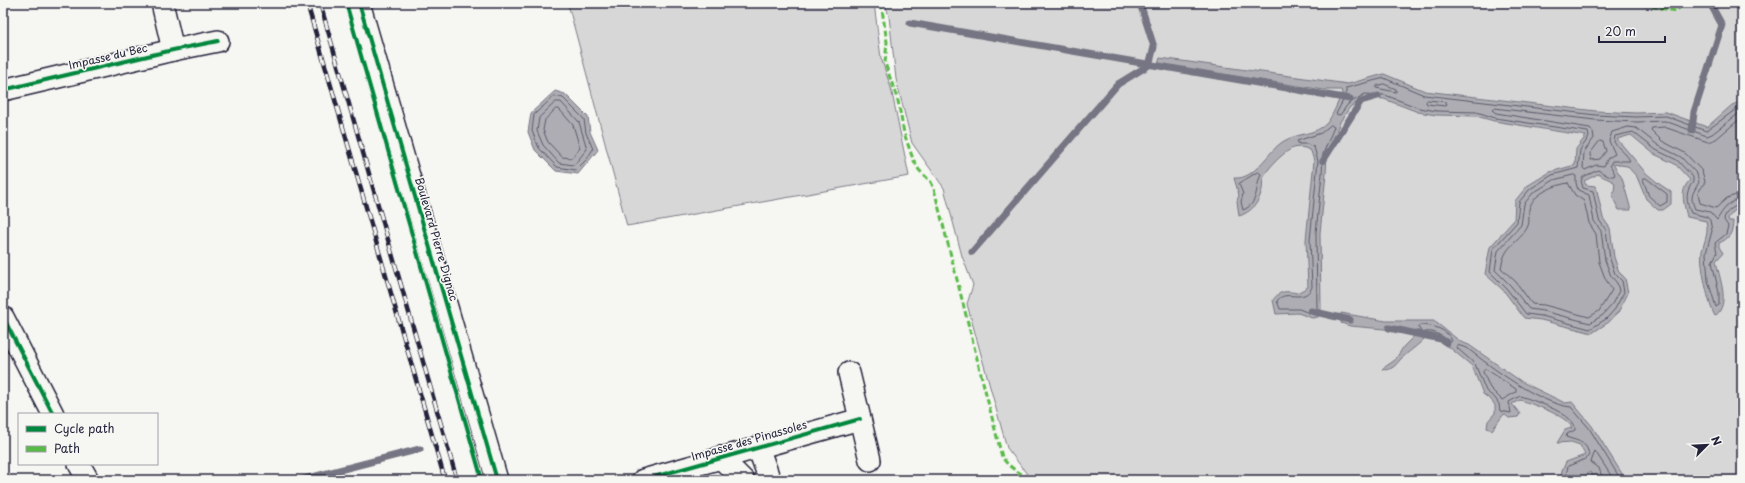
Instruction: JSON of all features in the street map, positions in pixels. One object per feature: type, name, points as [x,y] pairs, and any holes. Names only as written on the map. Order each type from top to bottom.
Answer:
[{"type":"street","points":[[162,3],[173,50]]},
{"type":"street","name":"Boulevard Pierre Dignac","points":[[359,3],[497,480]]},
{"type":"street","name":"Impasse du Bec","points":[[3,90],[173,50],[218,42]]},
{"type":"street","points":[[3,317],[52,413]]},
{"type":"street","points":[[849,372],[870,460]]},
{"type":"street","name":"Impasse des Pinassoles","points":[[643,480],[860,418]]},
{"type":"street","name":"Impasse des Pinassoles","points":[[758,447],[768,476],[764,480]]},
{"type":"street","name":"Impasse des Pinassoles","points":[[720,457],[743,480]]},
{"type":"street","points":[[80,465],[88,480]]},
{"type":"shaded area","points":[[874,3],[881,58],[891,88],[909,176],[627,226],[568,4]]},
{"type":"shaded area","points":[[885,3],[1742,3],[1742,480],[1011,480],[1027,474],[1007,448],[967,304],[973,285],[962,256],[944,188],[912,143],[896,79],[889,16]]},
{"type":"water","points":[[1160,58],[1348,84],[1384,74],[1425,91],[1596,111],[1636,113],[1666,112],[1707,127],[1732,105],[1742,101],[1742,208],[1734,211],[1728,218],[1729,221],[1733,221],[1731,232],[1725,240],[1719,243],[1719,247],[1723,253],[1716,261],[1723,290],[1720,311],[1715,316],[1710,304],[1703,274],[1701,257],[1707,233],[1706,221],[1687,217],[1683,193],[1684,188],[1690,180],[1675,164],[1654,154],[1631,135],[1617,139],[1646,173],[1671,192],[1671,204],[1663,210],[1658,210],[1646,199],[1637,177],[1627,166],[1613,164],[1622,178],[1631,210],[1619,210],[1613,198],[1615,183],[1598,174],[1584,181],[1586,185],[1596,186],[1603,218],[1610,228],[1614,257],[1619,272],[1625,278],[1628,293],[1619,311],[1609,322],[1592,333],[1541,320],[1524,318],[1504,291],[1485,274],[1490,247],[1514,220],[1515,201],[1527,186],[1550,172],[1575,165],[1576,149],[1586,136],[1494,121],[1476,116],[1436,115],[1418,112],[1384,99],[1365,97],[1350,107],[1340,122],[1327,154],[1320,233],[1321,309],[1318,317],[1312,318],[1298,313],[1276,314],[1273,300],[1278,294],[1286,292],[1297,293],[1308,287],[1306,240],[1314,161],[1311,151],[1296,147],[1281,156],[1265,174],[1263,178],[1262,191],[1255,205],[1250,211],[1239,216],[1237,201],[1239,195],[1234,178],[1242,177],[1255,170],[1278,146],[1289,138],[1312,132],[1323,127],[1333,112],[1342,93],[1341,90],[1324,90],[1158,64]]},
{"type":"water","points":[[555,91],[565,94],[588,117],[590,132],[598,150],[578,174],[556,171],[535,150],[528,132],[531,113]]},
{"type":"water","points":[[1341,313],[1386,321],[1434,321],[1461,342],[1469,345],[1522,382],[1565,403],[1572,402],[1592,426],[1626,480],[1595,480],[1590,472],[1579,480],[1561,480],[1562,471],[1566,462],[1585,455],[1580,445],[1571,442],[1557,443],[1565,430],[1572,428],[1564,419],[1533,404],[1520,400],[1512,404],[1520,414],[1518,417],[1509,418],[1504,414],[1492,430],[1487,428],[1488,421],[1495,413],[1495,405],[1483,394],[1472,366],[1437,337],[1428,335],[1394,366],[1386,370],[1382,369],[1395,360],[1404,346],[1418,332],[1350,326],[1341,323]]},
{"type":"waterway","points":[[972,252],[1118,84],[1149,65],[1154,47],[1140,3]]},
{"type":"waterway","points":[[1692,130],[1694,112],[1722,25],[1711,5],[1704,3]]},
{"type":"waterway","points":[[910,23],[1350,99]]},
{"type":"waterway","points":[[1323,161],[1361,101],[1378,96]]},
{"type":"waterway","points":[[1311,311],[1350,320]]},
{"type":"waterway","points":[[1389,328],[1441,339],[1447,343]]},
{"type":"waterway","points":[[301,480],[420,449]]},
{"type":"railway","points":[[307,3],[445,480]]},
{"type":"railway","points":[[320,3],[457,480]]},
{"type":"marked path","points":[[881,3],[887,42],[885,63],[898,101],[904,133],[913,159],[919,170],[931,182],[934,189],[1002,457],[1011,467],[1032,480]]},
{"type":"marked path","points":[[1634,3],[1676,11],[1684,3]]},
{"type":"cycle path","points":[[346,3],[482,480]]},
{"type":"cycle path","points":[[359,3],[497,480]]},
{"type":"cycle path","points":[[3,90],[173,50],[218,41]]},
{"type":"cycle path","points":[[3,317],[52,413]]},
{"type":"cycle path","points":[[643,480],[860,419]]}]
